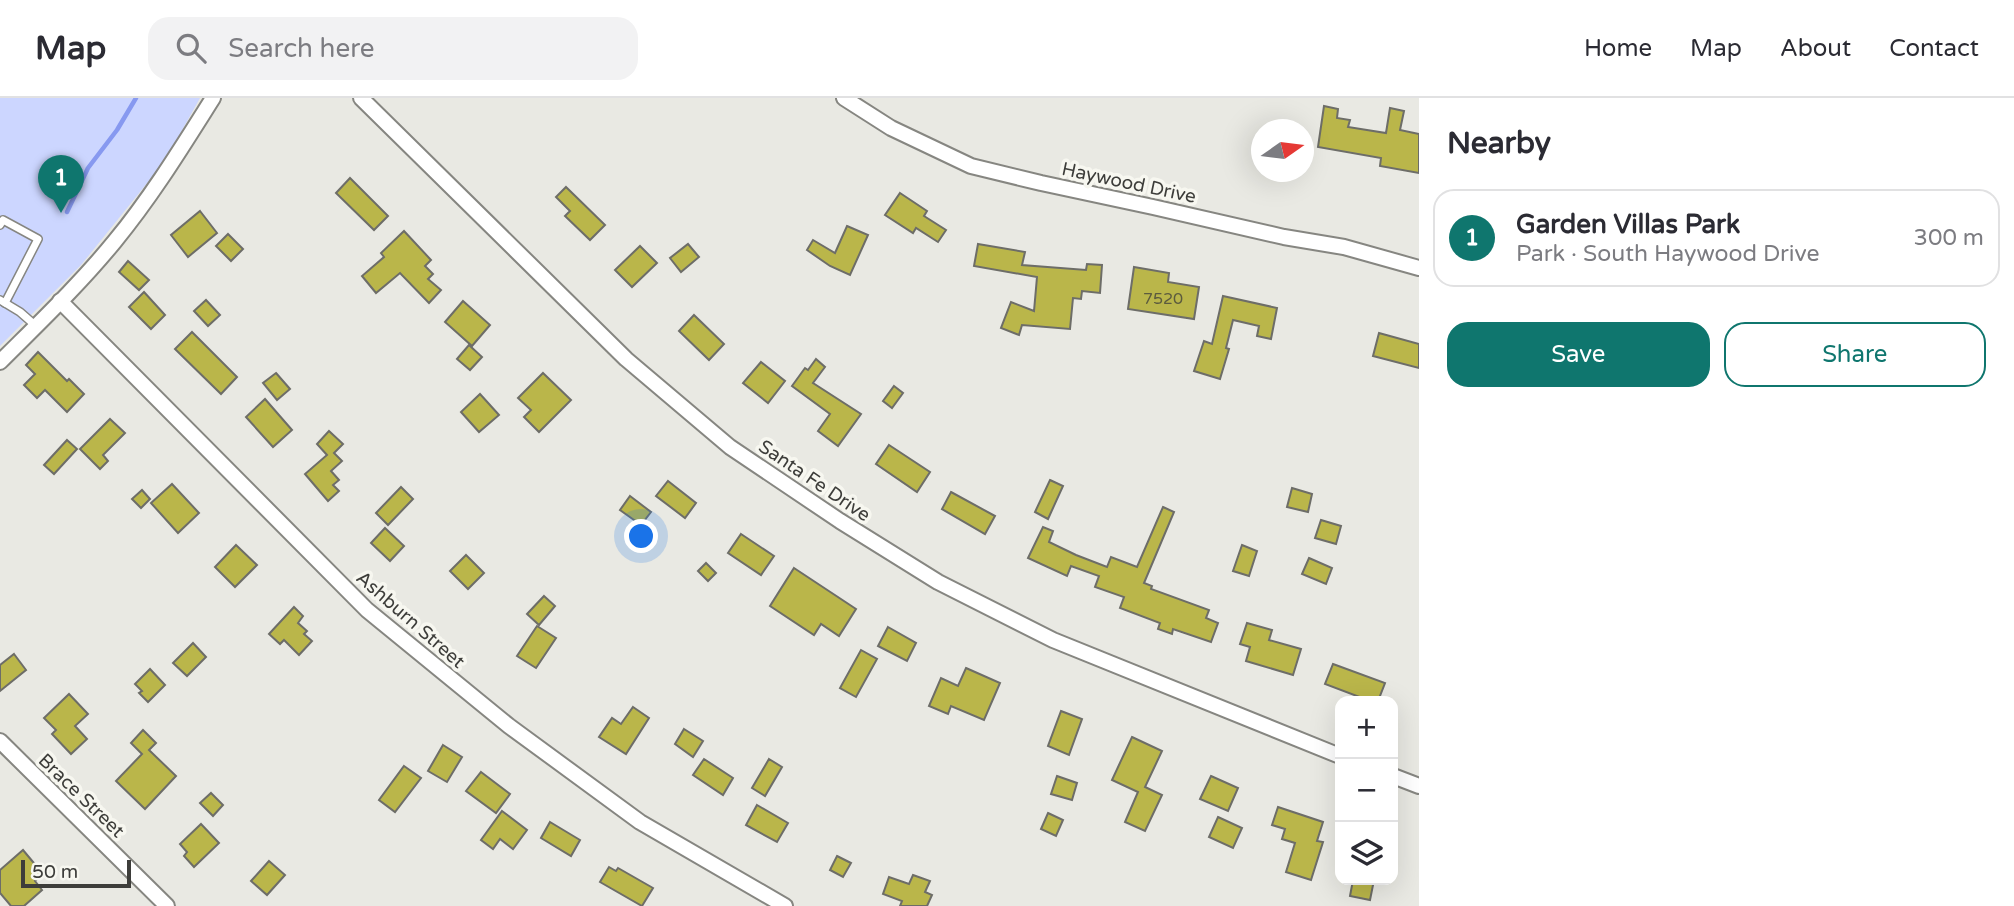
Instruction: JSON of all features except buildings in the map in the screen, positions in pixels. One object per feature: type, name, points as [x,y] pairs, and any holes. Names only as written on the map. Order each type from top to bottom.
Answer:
[{"type":"street","points":[[0,362],[123,231],[161,180],[213,98]]},
{"type":"street","name":"Santa Fe Drive","points":[[361,98],[626,359],[730,447],[840,521],[938,582],[1041,634],[1335,754]]},
{"type":"street","name":"Haywood Drive","points":[[844,98],[891,128],[971,166],[1284,237],[1344,247],[1419,268]]},
{"type":"street","name":"Ashburn Street","points":[[60,301],[367,610],[509,726],[640,822],[786,906]]},
{"type":"street","name":"Brace Street","points":[[0,741],[167,906]]},
{"type":"street","points":[[1398,778],[1419,786]]},
{"type":"lane","points":[[0,225],[3,220],[38,239],[3,302],[36,326]]},
{"type":"shaded area","points":[[0,98],[200,98],[165,161],[81,265],[0,346]]},
{"type":"waterway","points":[[67,212],[88,168],[117,130],[136,98]]},
{"type":"place","name":"Garden Villas Park","points":[[61,213]]}]
